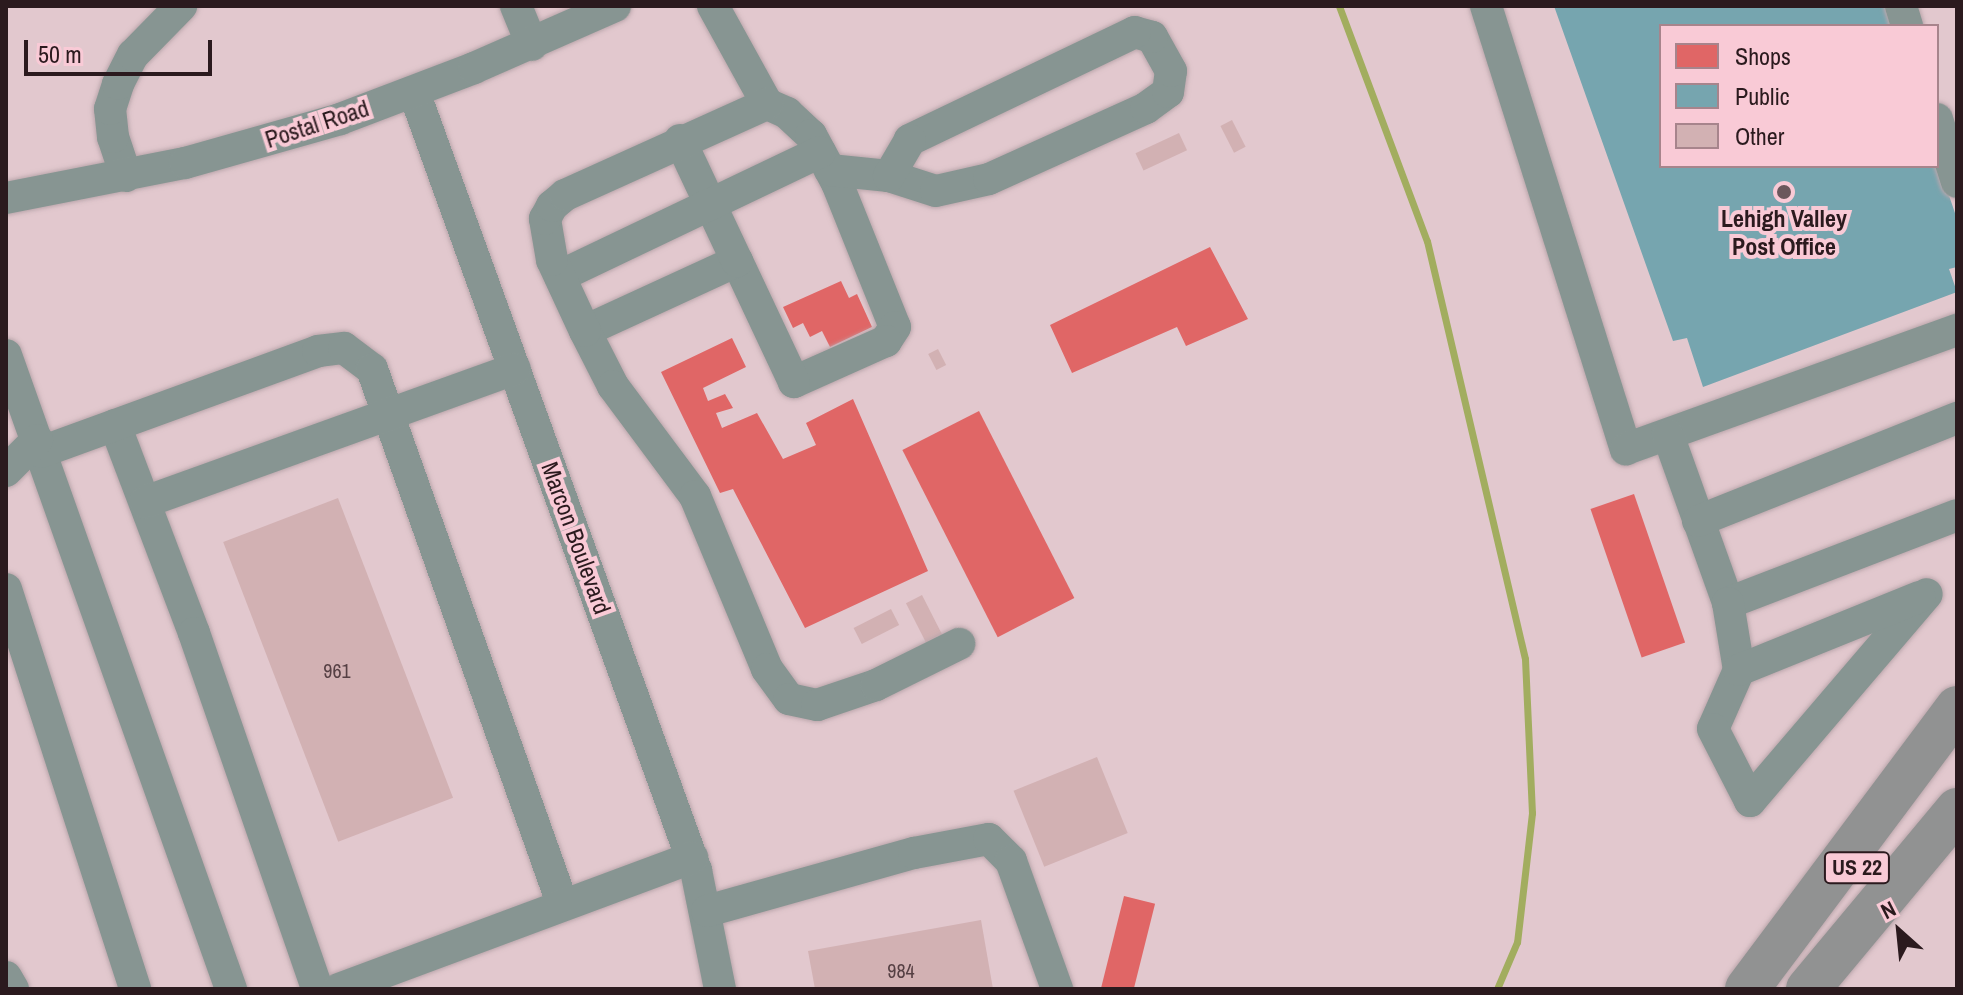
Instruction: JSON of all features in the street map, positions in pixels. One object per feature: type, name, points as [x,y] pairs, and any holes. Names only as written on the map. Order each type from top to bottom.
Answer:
[{"type":"highway","points":[[1747,989],[1957,708]]},
{"type":"highway","name":"US 22","points":[[1756,989],[1957,747]]},
{"type":"highway","name":"US 22","points":[[1808,989],[1957,810]]},
{"type":"street","points":[[126,176],[113,137],[110,109],[118,84],[133,55],[181,6]]},
{"type":"street","points":[[516,6],[532,45]]},
{"type":"street","name":"Postal Road","points":[[6,198],[126,176],[262,142],[414,92],[532,45],[615,6]]},
{"type":"street","points":[[680,140],[794,382],[886,341],[895,327],[825,161],[787,113],[767,104],[713,6]]},
{"type":"street","points":[[1486,6],[1626,449],[1957,330]]},
{"type":"street","points":[[560,276],[710,204],[825,161],[936,191],[989,179],[1146,108],[1168,92],[1171,71],[1152,37],[1135,32],[910,140],[889,176]]},
{"type":"street","name":"Marcon Boulevard","points":[[414,92],[692,858],[707,911],[720,989]]},
{"type":"street","points":[[767,104],[680,140],[565,195],[552,206],[545,219],[560,276],[613,386],[695,496],[767,669],[789,699],[817,705],[876,685],[959,644]]},
{"type":"street","points":[[1939,125],[1957,182]]},
{"type":"street","points":[[585,331],[737,261]]},
{"type":"street","points":[[6,471],[39,446],[115,425],[318,351],[344,348],[372,369],[562,903]]},
{"type":"street","points":[[6,355],[231,989]]},
{"type":"street","points":[[145,502],[515,369]]},
{"type":"street","points":[[1698,521],[1957,418]]},
{"type":"street","points":[[115,425],[317,989]]},
{"type":"street","points":[[1668,435],[1728,603],[1739,670],[1713,729],[1750,801],[1927,594],[1739,670]]},
{"type":"street","points":[[1728,603],[1957,515]]},
{"type":"street","points":[[6,589],[135,989]]},
{"type":"street","points":[[707,911],[914,853],[989,839],[1011,861],[1057,989]]},
{"type":"street","points":[[339,989],[562,903],[692,858]]},
{"type":"street","points":[[6,977],[13,989]]},
{"type":"building: Shops","points":[[1210,247],[1248,319],[1186,346],[1177,327],[1072,373],[1050,325]]},
{"type":"building: Shops","points":[[841,281],[849,298],[857,294],[872,327],[830,347],[822,331],[810,337],[803,323],[793,328],[783,307]]},
{"type":"building: Shops","points":[[732,338],[746,367],[703,388],[708,401],[725,394],[733,408],[716,413],[722,428],[757,413],[783,459],[816,445],[806,423],[853,399],[928,571],[805,628],[733,489],[720,493],[661,372]]},
{"type":"building: Shops","points":[[979,411],[1074,598],[998,637],[902,450]]},
{"type":"building: Shops","points":[[1634,494],[1685,642],[1642,657],[1591,509]]},
{"type":"building: Shops","points":[[1124,896],[1155,904],[1134,989],[1101,989]]},
{"type":"building: Public","name":"Lehigh Valley Post Office","points":[[1554,6],[1884,6],[1890,24],[1659,24],[1659,168],[1939,166],[1957,219],[1957,267],[1949,269],[1957,292],[1703,387],[1687,338],[1673,341]]},
{"type":"building: Other","points":[[1232,120],[1246,147],[1234,153],[1220,126]]},
{"type":"building: Other","points":[[1179,133],[1187,150],[1144,171],[1135,153]]},
{"type":"building: Other","points":[[938,349],[946,365],[936,370],[928,354]]},
{"type":"building: Other","points":[[338,498],[453,798],[338,842],[223,542]]},
{"type":"building: Other","points":[[922,595],[943,636],[927,644],[906,603]]},
{"type":"building: Other","points":[[891,609],[899,625],[862,644],[854,628]]},
{"type":"building: Other","points":[[1097,757],[1128,833],[1044,867],[1014,791]]},
{"type":"building: Other","points":[[981,920],[993,989],[815,989],[808,951]]},
{"type":"waterway","points":[[1339,6],[1427,241],[1525,659],[1532,813],[1517,942],[1497,989]]},
{"type":"place","name":"Lehigh Valley Post Office","points":[[1784,192]]}]
